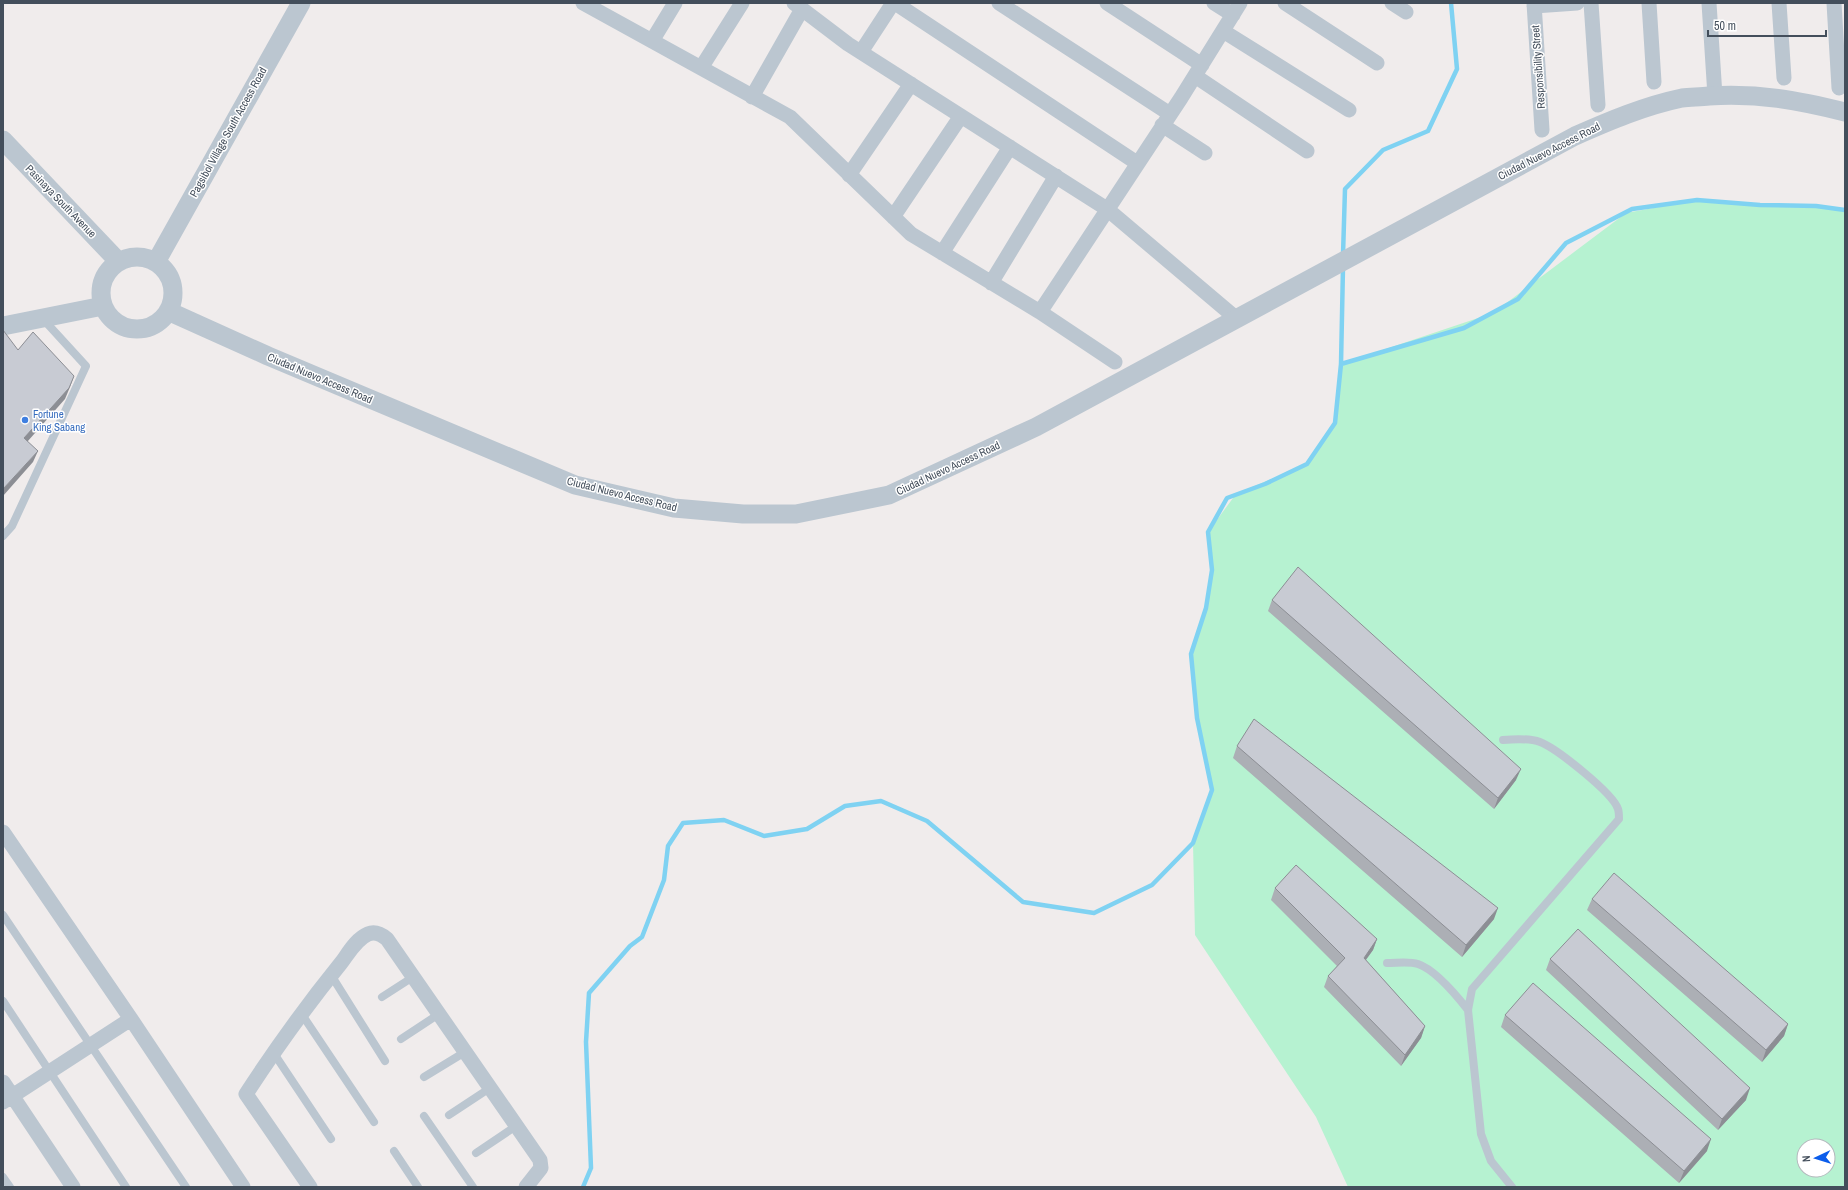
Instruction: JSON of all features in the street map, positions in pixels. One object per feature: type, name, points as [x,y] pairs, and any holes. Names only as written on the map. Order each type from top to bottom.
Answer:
[{"type":"street","name":"Pagsibol Village South Access Road","points":[[156,262],[301,3]]},
{"type":"street","points":[[583,3],[608,9],[652,41],[790,117],[911,234],[1040,312],[1115,362]]},
{"type":"street","points":[[652,41],[675,3]]},
{"type":"street","points":[[701,68],[742,3]]},
{"type":"street","points":[[861,52],[894,3],[1137,163]]},
{"type":"street","points":[[999,3],[1166,120],[1205,153]]},
{"type":"street","points":[[1107,3],[1307,151]]},
{"type":"street","points":[[1040,312],[1166,120],[1236,9],[1214,3]]},
{"type":"street","points":[[1285,3],[1377,62]]},
{"type":"street","points":[[1392,3],[1406,12]]},
{"type":"street","points":[[1534,5],[1577,3]]},
{"type":"street","points":[[1591,3],[1598,105]]},
{"type":"street","points":[[1649,3],[1654,82]]},
{"type":"street","points":[[1709,3],[1715,96]]},
{"type":"street","points":[[1779,3],[1784,78]]},
{"type":"street","points":[[1834,3],[1839,88]]},
{"type":"street","name":"Responsibility Street","points":[[1534,5],[1542,130]]},
{"type":"street","points":[[752,96],[798,6],[861,52],[1107,209],[1237,319]]},
{"type":"street","points":[[1223,31],[1349,110]]},
{"type":"street","points":[[849,175],[911,84]]},
{"type":"street","name":"Ciudad Nuevo Access Road","points":[[168,311],[268,356],[575,485],[674,508],[743,514],[796,514],[889,495],[1036,427],[1575,136],[1626,114],[1682,98],[1715,96],[1768,96],[1802,101],[1845,112]]},
{"type":"street","points":[[893,217],[961,116]]},
{"type":"street","name":"Pasinaya South Avenue","points":[[3,140],[118,261]]},
{"type":"street","points":[[942,253],[1010,147]]},
{"type":"street","points":[[991,283],[1056,176]]},
{"type":"street","points":[[135,256],[144,257],[156,262],[166,270],[173,286],[172,299],[168,311],[157,324],[141,330],[117,324],[111,319],[103,306],[101,285],[107,272],[118,261],[135,256]]},
{"type":"street","points":[[3,326],[103,306]]},
{"type":"street","points":[[3,832],[131,1019],[243,1187]]},
{"type":"street","points":[[310,1187],[246,1094],[301,1013],[362,938],[372,933],[378,933],[387,939],[542,1165],[526,1187]]},
{"type":"street","points":[[7,1099],[131,1019]]},
{"type":"street","points":[[3,1082],[7,1099],[72,1187]]},
{"type":"lane","points":[[3,536],[12,526],[86,366],[42,318]]},
{"type":"lane","points":[[1503,740],[1518,739],[1540,742],[1561,755],[1588,776],[1610,797],[1618,809],[1619,818],[1472,989],[1468,1010],[1481,1134],[1491,1161],[1512,1187]]},
{"type":"lane","points":[[3,915],[186,1187]]},
{"type":"lane","points":[[1387,963],[1419,964],[1436,976],[1456,994],[1468,1010]]},
{"type":"lane","points":[[331,975],[385,1061]]},
{"type":"lane","points":[[382,997],[413,977]]},
{"type":"lane","points":[[3,1001],[126,1187]]},
{"type":"lane","points":[[301,1013],[374,1122]]},
{"type":"lane","points":[[400,1040],[439,1014]]},
{"type":"lane","points":[[274,1052],[331,1138]]},
{"type":"lane","points":[[424,1077],[465,1052]]},
{"type":"lane","points":[[449,1115],[490,1088]]},
{"type":"lane","points":[[424,1116],[473,1187]]},
{"type":"lane","points":[[476,1153],[516,1126]]},
{"type":"lane","points":[[394,1151],[418,1187]]},
{"type":"lane","points":[[3,1177],[10,1187]]},
{"type":"green space","points":[[1697,200],[1808,206],[1845,210],[1845,1187],[1348,1187],[1316,1117],[1195,935],[1193,843],[1212,790],[1198,720],[1192,650],[1207,606],[1212,570],[1208,532],[1236,494],[1307,464],[1335,423],[1341,364],[1493,313],[1626,213]]},
{"type":"building","name":"Fortune King Sabang","points":[[3,330],[18,350],[33,332],[74,376],[69,388],[24,438],[38,451],[3,489]]},
{"type":"building","points":[[1298,567],[1521,769],[1498,798],[1272,600]]},
{"type":"building","points":[[1254,719],[1498,908],[1466,945],[1237,746]]},
{"type":"building","points":[[1296,865],[1377,939],[1364,958],[1425,1026],[1405,1055],[1328,976],[1345,958],[1275,888]]},
{"type":"building","points":[[1614,873],[1788,1024],[1766,1050],[1592,899]]},
{"type":"building","points":[[1578,929],[1750,1088],[1722,1119],[1550,959]]},
{"type":"building","points":[[1533,983],[1711,1139],[1684,1171],[1505,1015]]},
{"type":"waterway","points":[[1343,255],[1345,189],[1383,150],[1428,131],[1457,69],[1451,3]]},
{"type":"waterway","points":[[1341,364],[1464,328],[1518,299],[1566,243],[1632,209],[1697,200],[1760,205],[1816,206],[1845,210]]},
{"type":"waterway","points":[[583,1187],[591,1168],[586,1042],[589,993],[630,946],[642,937],[664,880],[668,846],[683,823],[724,820],[764,836],[807,829],[845,806],[881,801],[927,821],[1023,902],[1094,913],[1152,885],[1193,843],[1212,790],[1197,718],[1191,654],[1206,608],[1212,570],[1208,532],[1227,498],[1265,484],[1307,464],[1335,423],[1341,364],[1343,267]]},
{"type":"place","name":"Fortune King Sabang","points":[[25,420]]}]
